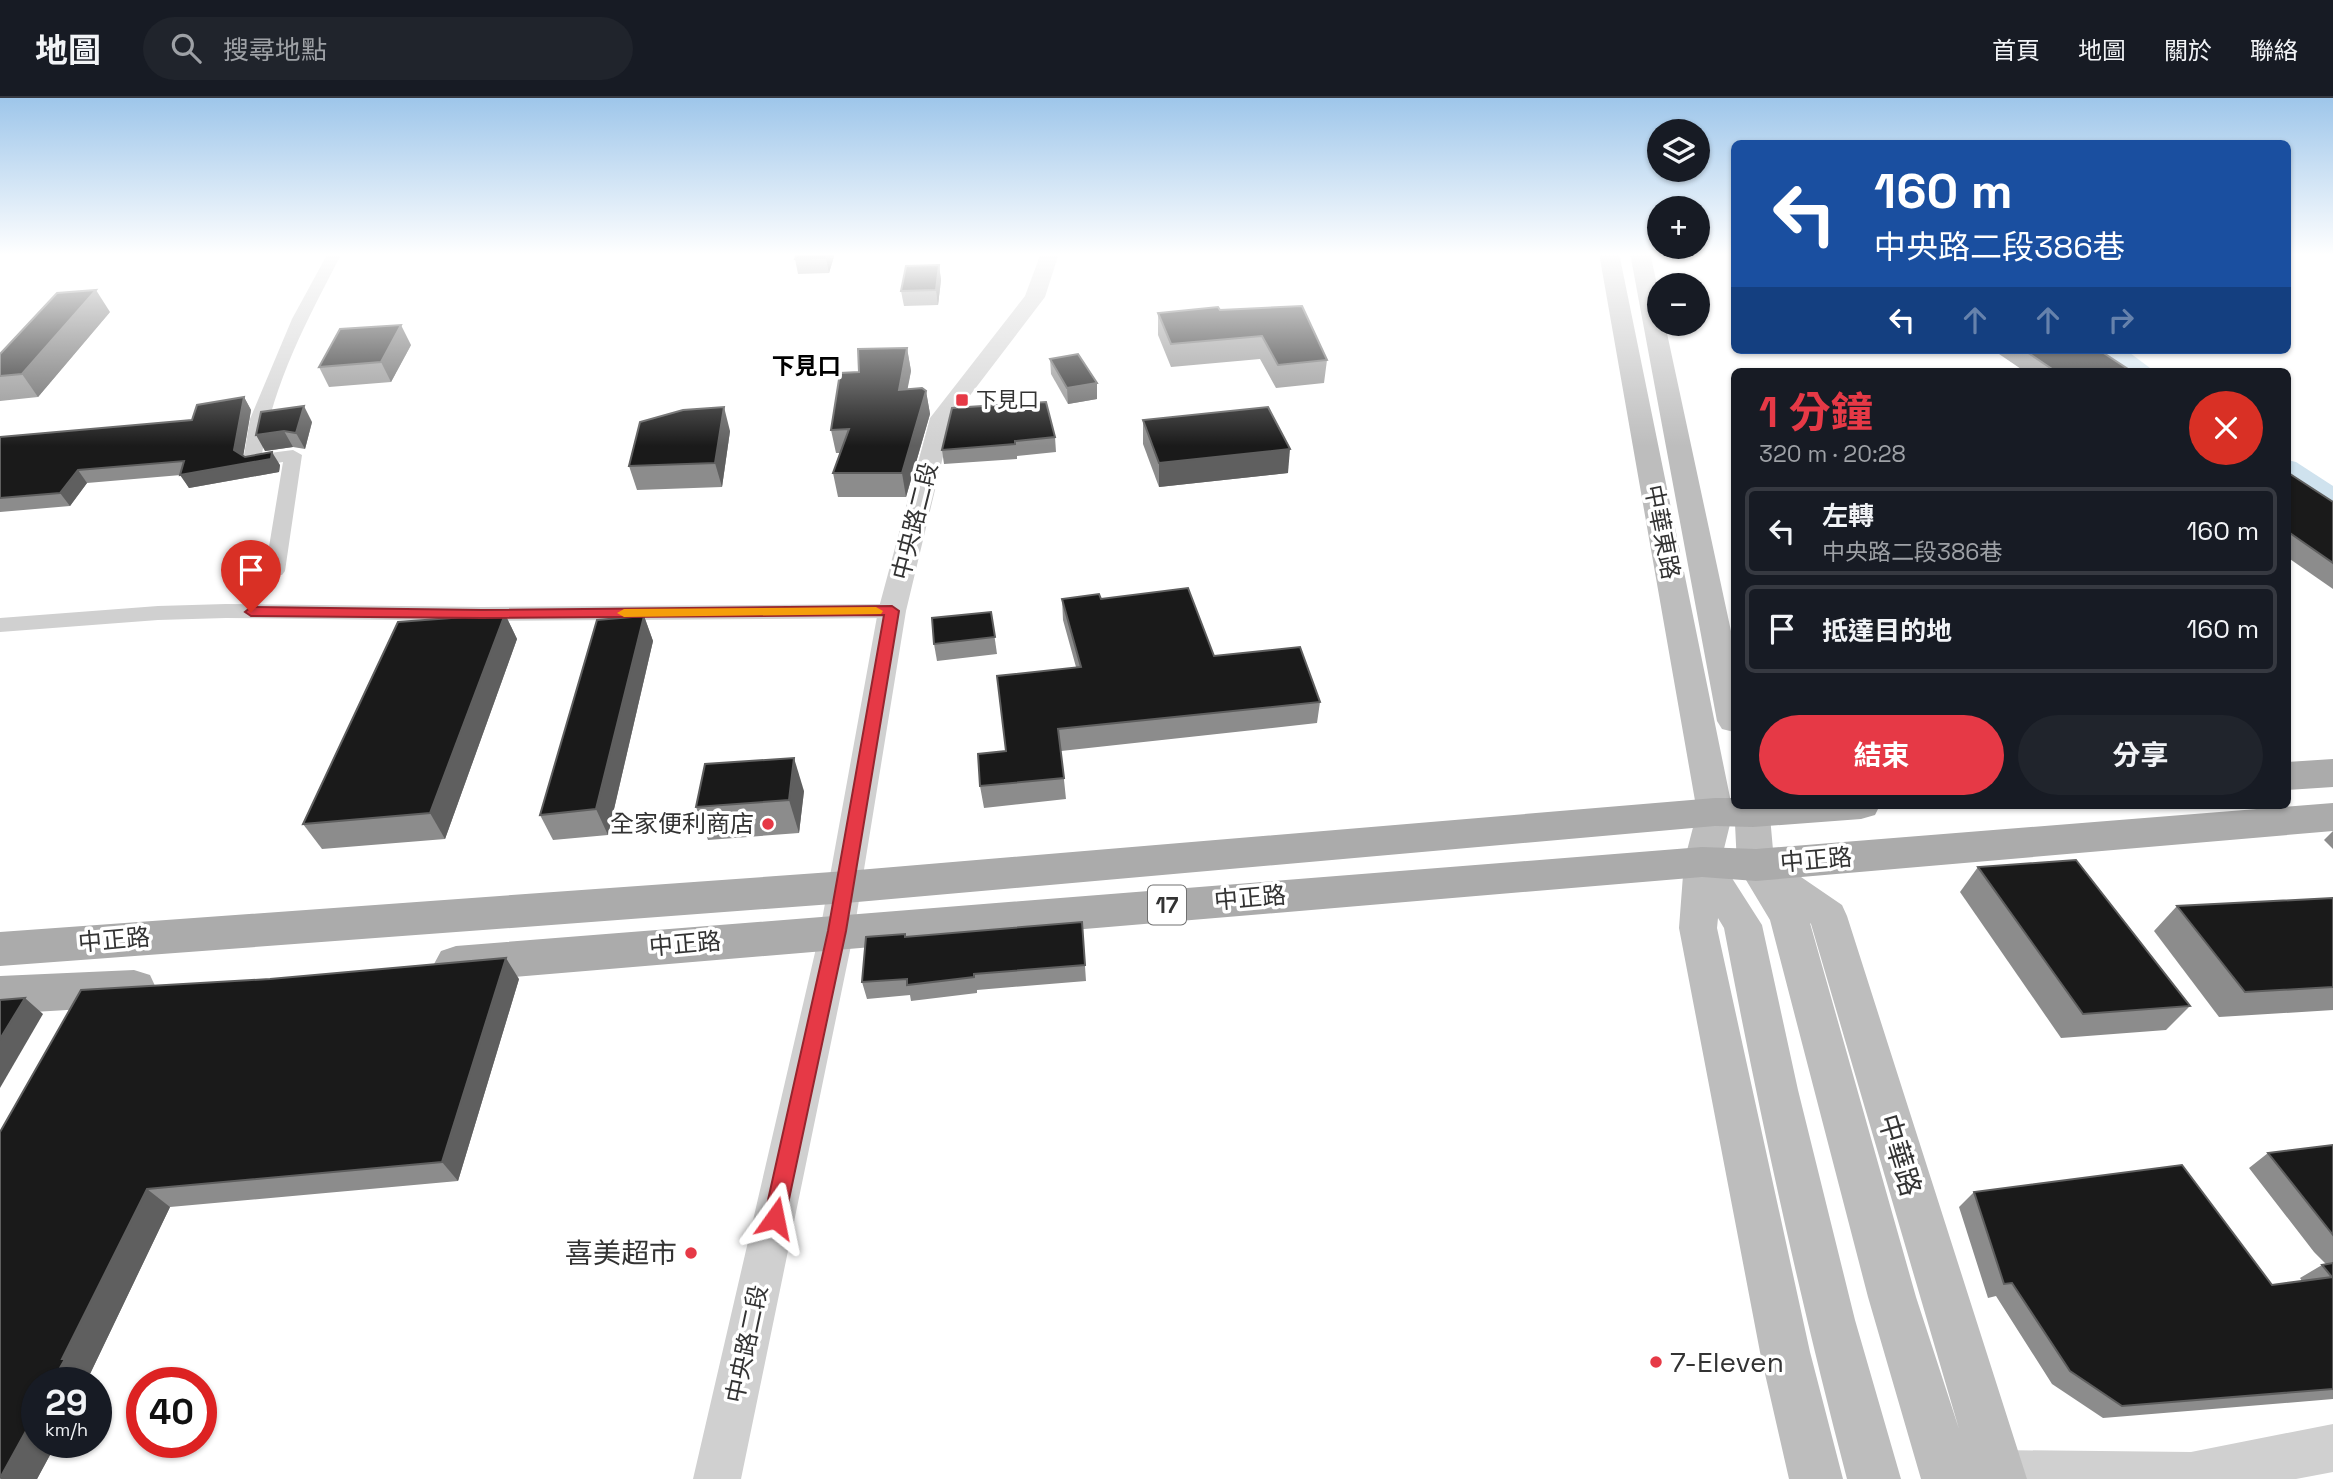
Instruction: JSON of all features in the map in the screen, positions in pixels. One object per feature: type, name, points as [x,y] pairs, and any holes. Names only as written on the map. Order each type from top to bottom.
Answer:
[{"type":"main road","name":"中華東路","points":[[1624,317],[1731,772]]},
{"type":"main road","name":"中華東路","points":[[1653,317],[1731,706]]},
{"type":"main road","points":[[2291,776],[2333,773]]},
{"type":"main road","name":"中正路","points":[[0,950],[846,887],[1764,809]]},
{"type":"main road","points":[[1740,810],[1702,862],[1698,928],[1785,1352],[1816,1479]]},
{"type":"main road","name":"中華路","points":[[1740,810],[1756,865],[1789,918],[1892,1297],[1947,1479]]},
{"type":"main road","name":"中正路","points":[[413,968],[837,931],[1702,862],[1756,865],[2333,817]]},
{"type":"main road","points":[[1702,862],[1743,925],[1776,1090],[1824,1293],[1874,1479]]},
{"type":"main road","name":"中華路","points":[[1756,865],[1828,915],[1999,1477]]},
{"type":"main road","name":"中正路","points":[[0,995],[178,985]]},
{"type":"street","points":[[275,571],[293,456],[252,461],[259,419],[301,317]]},
{"type":"street","name":"中央路二段","points":[[718,1479],[846,887],[892,611],[941,418],[1019,317]]},
{"type":"street","points":[[0,625],[158,613],[226,611],[482,614],[892,611]]},
{"type":"street","points":[[1947,1479],[2191,1476],[2333,1448]]},
{"type":"building","points":[[34,317],[72,317],[22,374],[0,376],[0,354]]},
{"type":"building","points":[[1160,317],[1307,317],[1327,360],[1278,365],[1262,336],[1171,344]]},
{"type":"building","points":[[401,325],[381,362],[319,367],[340,329]]},
{"type":"building","points":[[907,348],[899,390],[922,388],[926,391],[902,473],[833,473],[849,429],[831,430],[840,373],[859,372],[858,349]]},
{"type":"building","points":[[1078,354],[1097,383],[1067,388],[1050,359]]},
{"type":"building","points":[[2030,354],[2105,354],[2126,368],[2051,368]]},
{"type":"building","points":[[244,397],[234,450],[245,457],[272,452],[271,459],[180,475],[184,461],[78,470],[60,493],[0,498],[0,437],[192,420],[197,405]]},
{"type":"building","points":[[1046,402],[1055,437],[1015,441],[1015,444],[942,450],[952,408]]},
{"type":"building","points":[[304,406],[296,433],[284,431],[256,435],[261,412]]},
{"type":"building","points":[[724,407],[715,463],[629,466],[640,422],[683,410]]},
{"type":"building","points":[[1268,407],[1290,449],[1159,463],[1143,420]]},
{"type":"building","points":[[2291,475],[2333,502],[2333,563],[2291,534]]},
{"type":"building","points":[[1188,588],[1214,656],[1300,647],[1320,702],[1058,729],[1064,778],[980,786],[978,754],[1006,751],[997,676],[1081,667],[1062,599],[1099,594],[1101,599]]},
{"type":"building","points":[[991,612],[995,637],[934,644],[932,618]]},
{"type":"building","points":[[505,614],[430,813],[303,824],[398,622]]},
{"type":"building","points":[[644,616],[596,809],[540,815],[597,620]]},
{"type":"building","points":[[794,758],[789,800],[696,807],[705,764]]},
{"type":"building","points":[[2076,860],[2190,1006],[2083,1014],[1978,867]]},
{"type":"building","points":[[2333,898],[2333,987],[2245,992],[2177,906]]},
{"type":"building","points":[[1082,922],[1085,965],[974,974],[974,977],[907,985],[907,979],[862,982],[866,937],[905,934],[905,937]]},
{"type":"building","points":[[506,958],[442,1162],[147,1189],[62,1359],[65,1359],[60,1367],[21,1367],[21,1440],[0,1478],[0,1132],[81,990],[270,979]]},
{"type":"building","points":[[25,998],[0,1039],[0,1000]]},
{"type":"building","points":[[2333,1145],[2333,1235],[2268,1153]]},
{"type":"building","points":[[2182,1165],[2272,1285],[2332,1277],[2322,1265],[2333,1263],[2333,1389],[2122,1406],[2070,1371],[2012,1283],[2004,1284],[1974,1192]]},
{"type":"waterway","points":[[2117,354],[2138,368]]},
{"type":"waterway","points":[[2291,470],[2333,498]]},
{"type":"slow traffic","points":[[624,613],[876,611]]},
{"type":"place","name":"下見口","points":[[962,400]]},
{"type":"place","name":"全家便利商店","points":[[768,824]]},
{"type":"place","name":"喜美超市","points":[[691,1253]]},
{"type":"place","name":"7-Eleven","points":[[1656,1362]]},
{"type":"district","name":"下見口","points":[[806,366]]},
{"type":"route","points":[[251,612],[482,614],[892,611],[837,931],[775,1218]]}]
